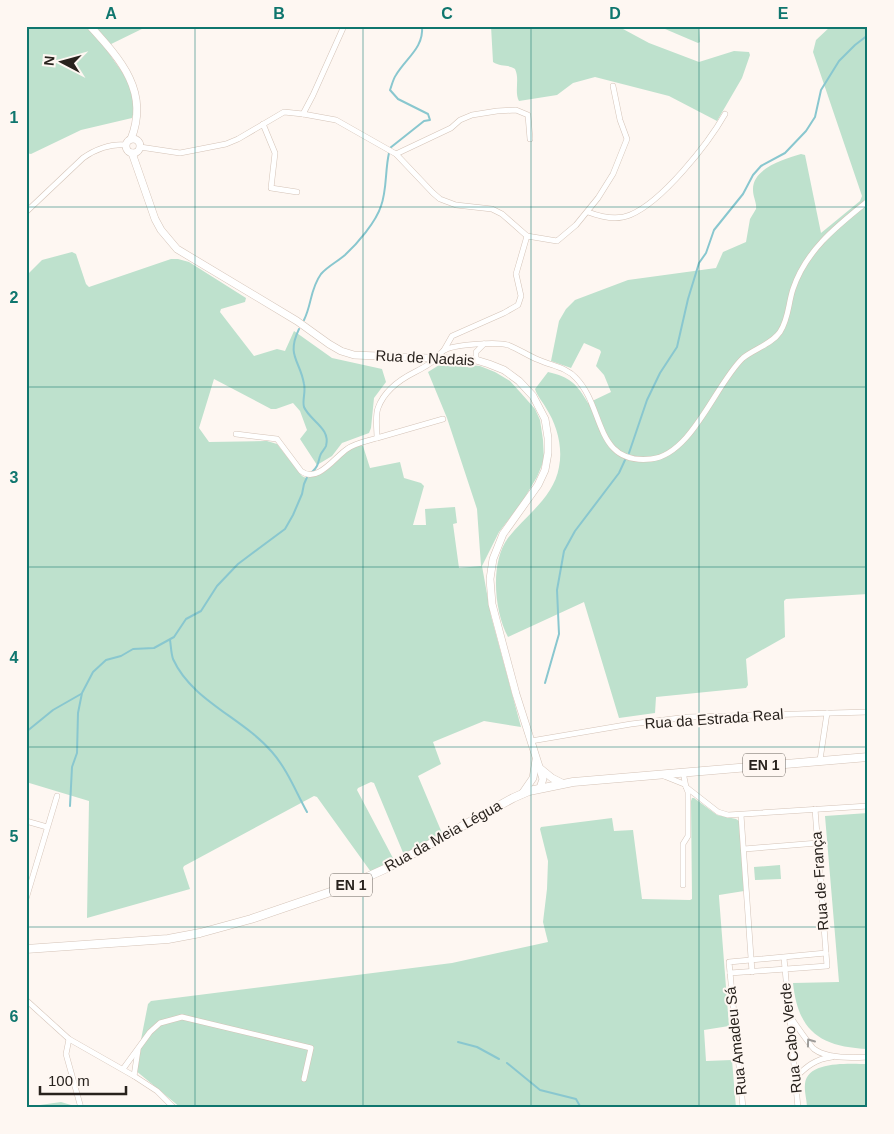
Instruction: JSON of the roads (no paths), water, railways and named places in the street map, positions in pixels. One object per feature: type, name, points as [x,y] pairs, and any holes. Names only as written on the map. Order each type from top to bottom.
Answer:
[{"type":"main road","name":"Rua da Meia Légua","points":[[28,949],[168,939],[225,927],[267,914],[345,888],[387,868],[497,806],[522,794],[562,783],[868,757]]},
{"type":"street","points":[[90,26],[112,50],[134,85],[137,110],[128,142],[128,151],[132,153],[138,151],[140,147]]},
{"type":"street","points":[[303,114],[344,26]]},
{"type":"street","points":[[140,147],[180,153],[226,144],[284,112],[336,120],[396,154],[433,194],[440,199],[456,204],[492,209],[502,214],[527,236],[557,241],[588,212],[598,198],[612,174],[627,139],[620,120],[613,86]]},
{"type":"street","points":[[396,154],[451,128],[466,118],[497,111],[516,110],[528,115],[530,139]]},
{"type":"street","points":[[588,212],[612,218],[629,216],[642,208],[660,193],[694,158],[725,114]]},
{"type":"street","points":[[263,124],[275,153],[271,188],[297,192]]},
{"type":"street","points":[[26,212],[91,152],[118,144],[137,141],[140,147]]},
{"type":"street","name":"Rua de Nadais","points":[[132,153],[161,230],[173,245],[188,257],[297,322],[341,351],[354,355],[476,360],[504,370],[519,381],[537,402],[545,419],[548,438],[548,453],[544,470],[538,485],[503,534],[493,559],[490,579],[492,604],[536,757],[538,770],[543,779],[539,789]]},
{"type":"street","points":[[444,350],[460,345],[506,344],[539,361],[569,372],[583,387],[609,444],[619,454],[635,460],[654,459],[672,450],[692,431],[743,359],[779,334],[788,317],[793,290],[809,257],[820,243],[842,222],[868,201]]},
{"type":"street","points":[[377,438],[378,409],[386,392],[403,378],[427,366],[444,350],[452,336],[518,305],[521,296],[516,274],[527,236]]},
{"type":"street","points":[[476,360],[476,352],[484,344]]},
{"type":"street","points":[[236,434],[276,439],[301,471],[311,475],[331,463],[348,448],[443,419]]},
{"type":"street","name":"Rua da Estrada Real","points":[[531,741],[631,724],[688,717],[868,712]]},
{"type":"street","points":[[820,760],[827,713]]},
{"type":"street","points":[[538,770],[562,783]]},
{"type":"street","name":"Rua de Nadais","points":[[522,794],[538,770]]},
{"type":"street","points":[[683,785],[697,771]]},
{"type":"street","points":[[680,772],[683,785],[688,792],[688,836],[683,844],[683,885]]},
{"type":"street","points":[[661,774],[683,785],[718,812],[728,815],[868,806]]},
{"type":"street","points":[[26,899],[29,878],[57,796]]},
{"type":"street","name":"Rua de França","points":[[815,809],[826,953]]},
{"type":"street","points":[[741,815],[752,972]]},
{"type":"street","points":[[26,821],[47,827]]},
{"type":"street","points":[[744,849],[818,844]]},
{"type":"street","points":[[826,953],[827,966],[730,973],[729,962],[784,958],[826,953]]},
{"type":"street","name":"Rua Cabo Verde","points":[[784,958],[798,1108]]},
{"type":"street","name":"Rua Amadeu Sá","points":[[730,973],[743,1108]]},
{"type":"street","points":[[26,1000],[69,1039],[157,1091],[174,1108]]},
{"type":"street","points":[[788,1014],[814,1048],[823,1054],[868,1057]]},
{"type":"street","points":[[122,1069],[150,1032],[160,1023],[182,1017],[311,1048],[304,1079]]},
{"type":"street","points":[[69,1039],[66,1054],[81,1108]]},
{"type":"street","points":[[134,1076],[138,1050]]},
{"type":"street","points":[[795,1078],[812,1063],[822,1058],[840,1056]]},
{"type":"waterway","points":[[390,148],[424,121],[430,120],[428,114],[398,99],[390,90],[400,69],[417,47],[422,34],[422,26]]},
{"type":"waterway","points":[[629,453],[647,400],[660,373],[677,347],[688,299],[699,263],[706,253],[714,230],[743,194],[753,175],[761,166],[785,153],[806,131],[815,117],[821,90],[839,61],[868,35]]},
{"type":"waterway","points":[[304,320],[315,285],[321,274],[355,245],[371,226],[379,212],[383,200],[389,153]]},
{"type":"waterway","points":[[299,329],[295,338],[294,352],[304,384],[304,407],[323,429],[327,440],[318,465],[312,472]]},
{"type":"waterway","points":[[545,683],[559,634],[557,590],[564,551],[575,531],[619,473],[625,460]]},
{"type":"waterway","points":[[70,806],[72,767],[77,753],[78,713],[82,693],[93,672],[106,660],[121,656],[133,649],[154,648],[174,637],[186,619],[201,611],[217,586],[238,564],[285,529],[302,494],[308,475]]},
{"type":"waterway","points":[[170,640],[173,659],[182,674],[205,698],[247,729],[272,752],[287,773],[307,812]]},
{"type":"waterway","points":[[26,732],[53,710],[81,694]]},
{"type":"waterway","points":[[458,1042],[477,1047],[499,1059]]},
{"type":"waterway","points":[[507,1063],[540,1090],[576,1099],[581,1108]]}]
